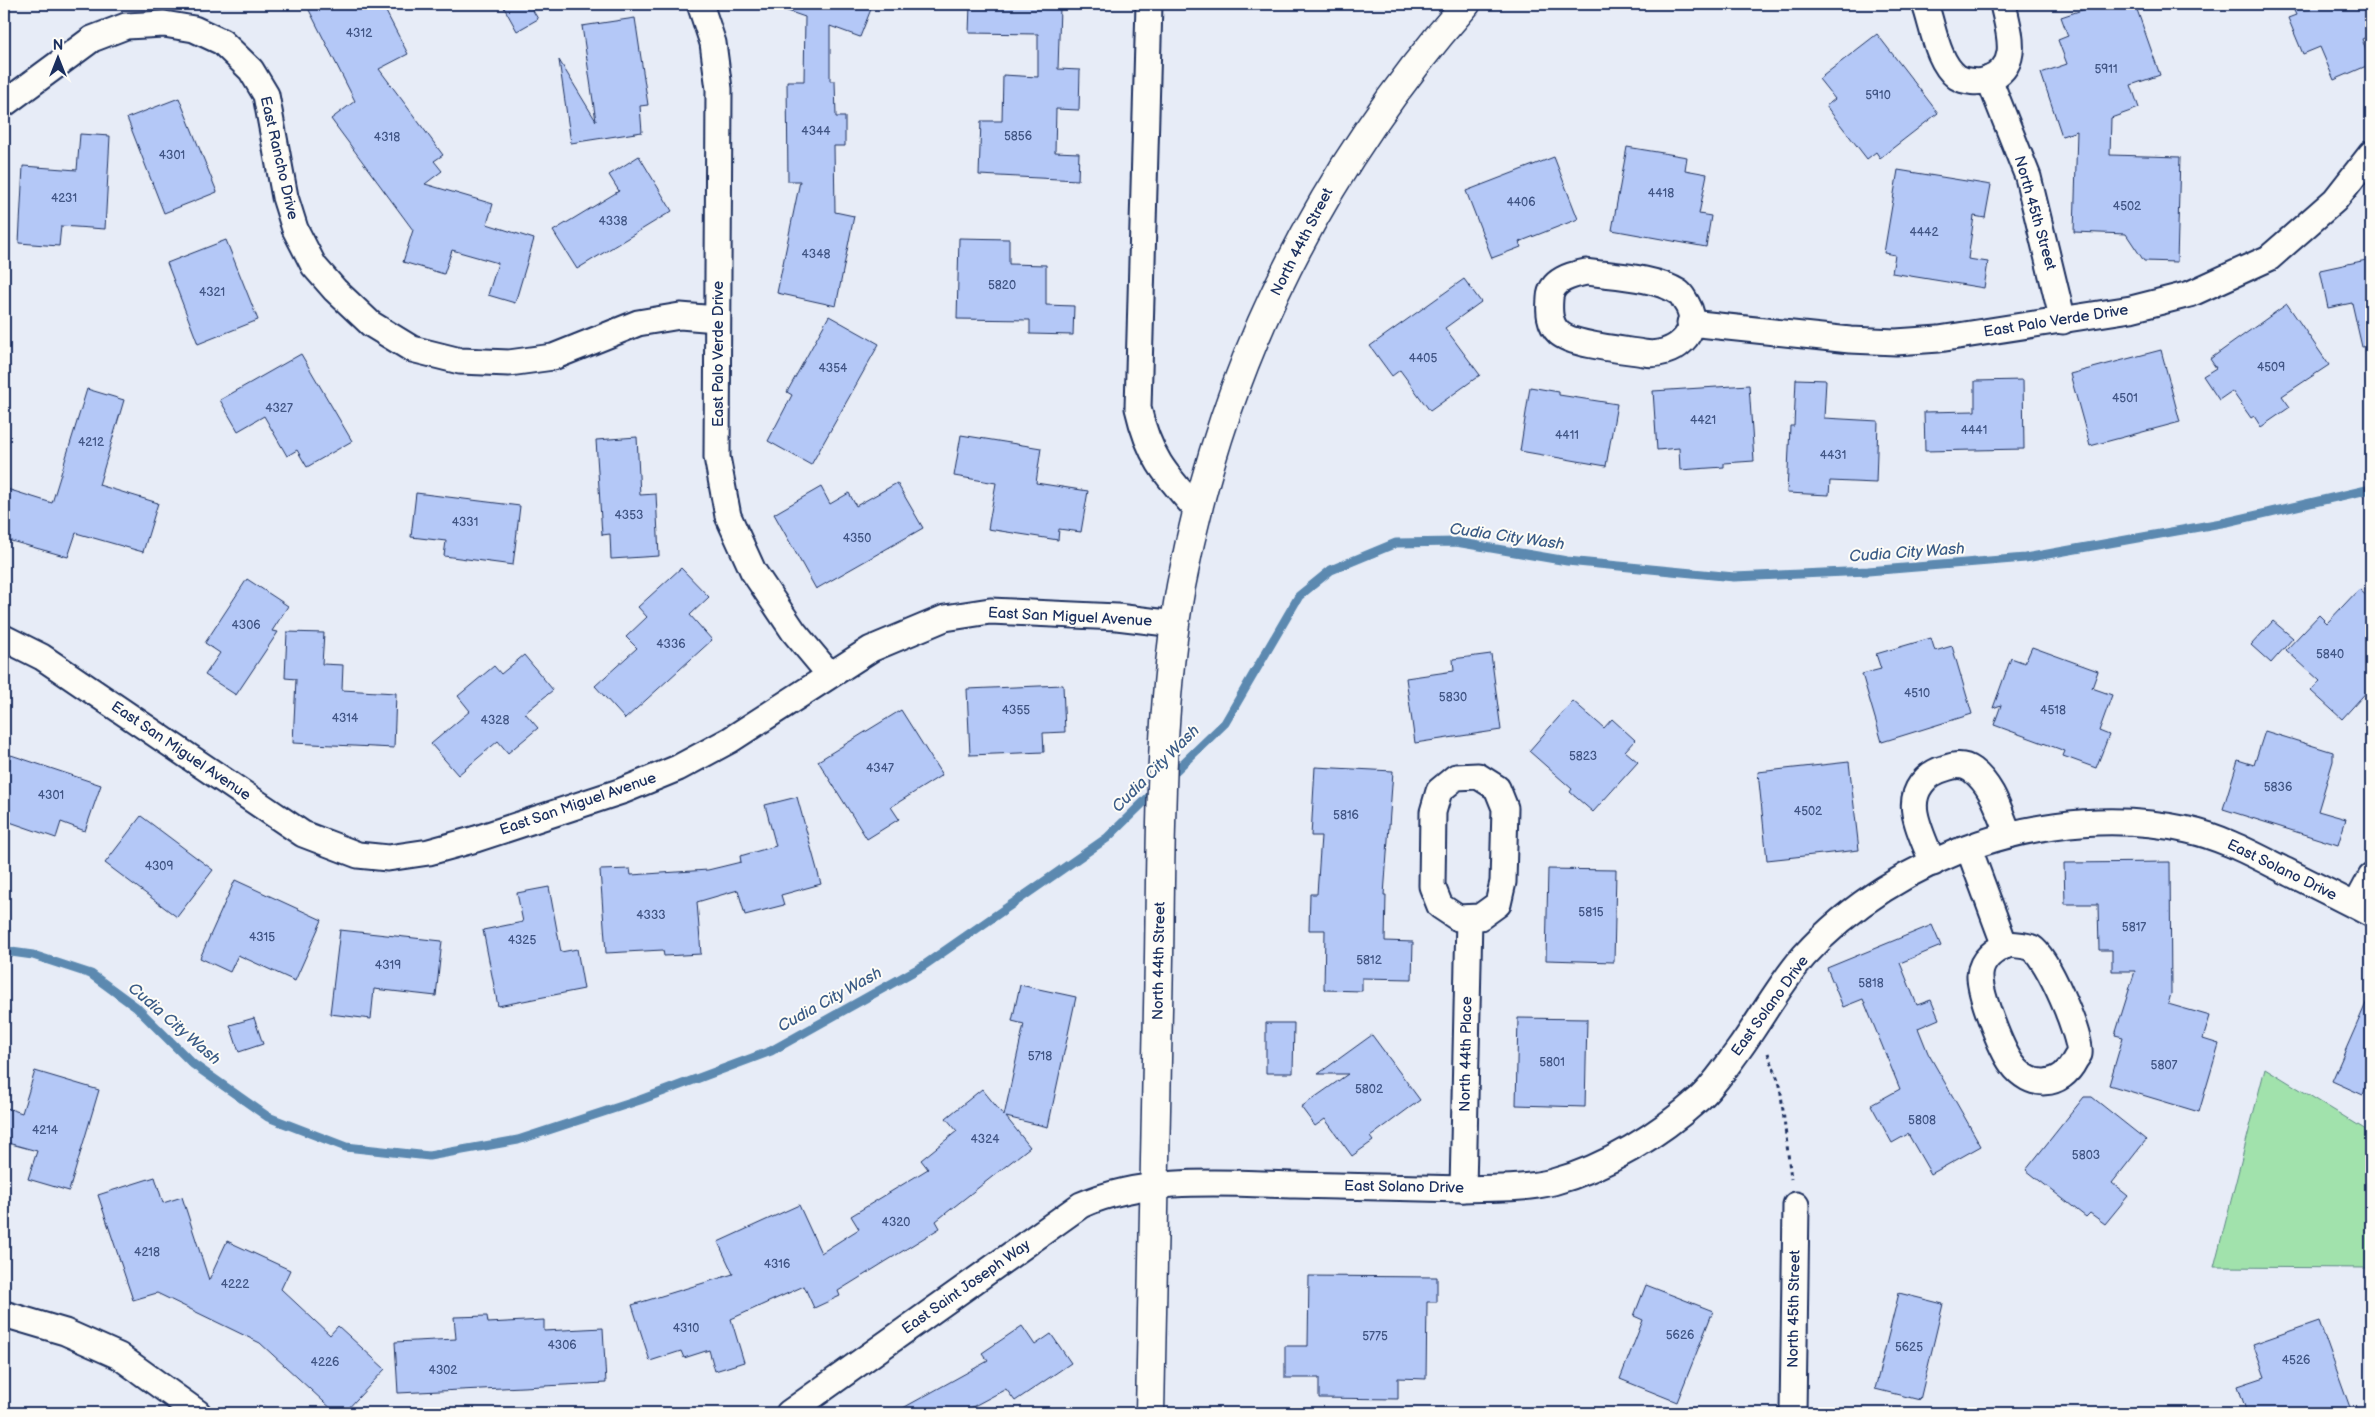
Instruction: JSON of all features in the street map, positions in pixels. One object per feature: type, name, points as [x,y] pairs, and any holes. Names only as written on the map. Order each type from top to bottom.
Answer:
[{"type":"main road","name":"North 44th Street","points":[[1150,1413],[1160,878],[1169,661],[1182,584],[1198,511],[1218,441],[1244,362],[1281,280],[1322,200],[1388,100],[1424,52],[1466,4]]},
{"type":"street","name":"East Palo Verde Drive","points":[[700,4],[713,43],[719,89],[717,458],[728,516],[753,571],[794,632],[830,675]]},
{"type":"street","points":[[1148,4],[1138,408],[1142,425],[1163,472],[1198,511]]},
{"type":"street","points":[[1926,4],[1944,61],[1958,78],[1979,82],[2000,74],[2011,56],[2010,34],[2003,4]]},
{"type":"street","name":"East Rancho Drive","points":[[4,104],[92,39],[126,26],[164,24],[194,29],[222,42],[251,70],[266,95],[285,197],[295,229],[314,266],[335,290],[371,324],[412,349],[460,361],[510,363],[553,357],[638,323],[680,316],[718,318]]},
{"type":"street","name":"North 45th Street","points":[[1989,79],[2028,177],[2063,321]]},
{"type":"street","name":"East Palo Verde Drive","points":[[1690,323],[1850,340],[1896,342],[1939,340],[2131,309],[2190,294],[2268,258],[2335,200],[2371,155]]},
{"type":"street","points":[[1586,272],[1660,284],[1680,292],[1691,312],[1690,323],[1689,333],[1674,350],[1653,354],[1580,342],[1559,334],[1548,314],[1550,293],[1565,277],[1586,272]]},
{"type":"street","name":"East San Miguel Avenue","points":[[4,638],[42,657],[303,834],[358,855],[388,858],[429,852],[476,839],[622,791],[678,768],[730,740],[870,649],[945,618],[990,611],[1117,617],[1175,624]]},
{"type":"street","points":[[1933,864],[1915,812],[1920,785],[1928,775],[1938,770],[1956,765],[1970,768],[1988,785],[2009,835]]},
{"type":"street","points":[[1478,776],[1497,788],[1505,808],[1503,882],[1498,904],[1480,917],[1469,918],[1458,918],[1440,906],[1432,886],[1434,812],[1439,791],[1456,777],[1478,776]]},
{"type":"street","name":"East Solano Drive","points":[[1155,1186],[1224,1183],[1463,1189],[1552,1182],[1606,1162],[1656,1131],[1702,1096],[1738,1050],[1760,1016],[1805,956],[1845,917],[1893,882],[1969,849],[2009,835],[2084,823],[2135,823],[2188,830],[2234,845],[2363,910]]},
{"type":"street","points":[[1969,849],[2005,946]]},
{"type":"street","points":[[2363,910],[2371,877]]},
{"type":"street","name":"North 44th Place","points":[[1463,1189],[1469,918]]},
{"type":"street","points":[[2009,944],[2031,948],[2046,963],[2075,1032],[2079,1053],[2068,1073],[2049,1083],[2027,1079],[2012,1064],[1983,995],[1980,974],[1990,954],[2005,946],[2009,944]]},
{"type":"street","name":"East Saint Joseph Way","points":[[789,1413],[1081,1205],[1103,1195],[1155,1186]]},
{"type":"street","name":"North 45th Street","points":[[1792,1413],[1796,1205]]},
{"type":"street","points":[[4,1314],[65,1332],[119,1356],[198,1413]]},
{"type":"path","points":[[1760,1016],[1770,1062],[1780,1085],[1796,1205]]},
{"type":"green space","points":[[2265,1068],[2371,1133],[2371,1268],[2214,1267]]},
{"type":"building","points":[[306,4],[382,4],[408,54],[379,69],[443,155],[434,161],[442,171],[425,184],[493,204],[487,224],[534,239],[515,303],[488,295],[498,263],[452,250],[444,274],[403,262],[413,230],[331,119],[355,101]]},
{"type":"building","points":[[502,4],[529,4],[538,19],[517,31]]},
{"type":"building","points":[[777,4],[873,4],[860,37],[830,26],[830,81],[835,81],[836,117],[845,117],[845,146],[834,146],[835,212],[854,216],[836,306],[777,293],[800,181],[788,181],[787,81],[804,81],[805,17],[776,7]]},
{"type":"building","points":[[970,4],[1048,4],[1048,7],[1060,7],[1058,69],[1080,70],[1079,110],[1056,109],[1055,152],[1079,153],[1078,180],[979,175],[981,121],[1002,121],[1003,75],[1038,77],[1038,34],[969,33]]},
{"type":"building","points":[[2100,4],[2135,4],[2160,75],[2131,85],[2139,108],[2111,118],[2110,155],[2180,157],[2177,262],[2144,261],[2126,234],[2074,232],[2077,131],[2062,136],[2041,73],[2067,64],[2058,40],[2068,36],[2061,17]]},
{"type":"building","points":[[2291,4],[2371,4],[2371,35],[2362,39],[2371,64],[2334,80],[2320,47],[2303,54],[2288,18],[2296,15]]},
{"type":"building","points":[[635,18],[648,105],[640,106],[642,132],[571,143],[559,60],[596,121],[582,26]]},
{"type":"building","points":[[1877,34],[1938,113],[1880,158],[1876,152],[1867,159],[1826,106],[1835,99],[1819,79]]},
{"type":"building","points":[[179,98],[217,192],[164,213],[127,118]]},
{"type":"building","points":[[80,134],[110,136],[105,229],[61,226],[59,246],[19,243],[23,166],[77,170]]},
{"type":"building","points":[[1627,147],[1687,157],[1685,170],[1707,174],[1699,214],[1711,216],[1706,247],[1612,230]]},
{"type":"building","points":[[639,156],[672,211],[577,269],[553,231],[619,191],[609,175]]},
{"type":"building","points":[[1554,157],[1578,219],[1519,242],[1521,247],[1492,258],[1466,191]]},
{"type":"building","points":[[1898,170],[1991,185],[1985,218],[1974,216],[1968,259],[1988,262],[1984,288],[1892,273],[1895,255],[1884,253]]},
{"type":"building","points":[[959,238],[1009,239],[1009,264],[1046,265],[1046,305],[1074,306],[1073,335],[1030,334],[1030,320],[957,319]]},
{"type":"building","points":[[226,240],[258,320],[198,344],[167,263]]},
{"type":"building","points":[[2371,259],[2371,346],[2362,347],[2352,303],[2328,308],[2320,270]]},
{"type":"building","points":[[1464,279],[1481,302],[1445,328],[1480,375],[1430,411],[1400,370],[1392,376],[1370,346]]},
{"type":"building","points":[[2287,304],[2329,365],[2282,396],[2290,407],[2261,427],[2254,416],[2251,418],[2232,391],[2219,400],[2203,376],[2216,368],[2210,359]]},
{"type":"building","points":[[829,316],[879,344],[811,465],[768,441],[792,395],[787,392]]},
{"type":"building","points":[[2161,350],[2180,422],[2090,446],[2070,374]]},
{"type":"building","points":[[301,354],[352,441],[307,467],[297,450],[287,456],[264,416],[238,431],[220,400]]},
{"type":"building","points":[[1796,379],[1826,380],[1824,418],[1878,421],[1876,483],[1830,481],[1829,495],[1787,493],[1790,426],[1794,426]]},
{"type":"building","points":[[2023,380],[2024,449],[1925,451],[1924,412],[1975,411],[1975,381]]},
{"type":"building","points":[[1749,385],[1754,461],[1724,463],[1724,467],[1680,470],[1679,448],[1657,450],[1653,391]]},
{"type":"building","points":[[1530,387],[1559,392],[1559,395],[1617,404],[1606,466],[1520,451]]},
{"type":"building","points":[[87,389],[124,400],[99,485],[158,503],[143,552],[76,533],[68,557],[4,539],[4,488],[52,503]]},
{"type":"building","points":[[961,435],[1041,448],[1036,483],[1088,491],[1081,532],[1059,529],[1058,540],[988,529],[996,483],[954,476]]},
{"type":"building","points":[[637,437],[640,495],[656,494],[659,556],[611,559],[610,534],[602,535],[596,440]]},
{"type":"building","points":[[897,483],[923,528],[816,589],[774,514],[821,487],[830,504],[849,493],[856,506]]},
{"type":"building","points":[[416,493],[520,506],[513,565],[444,556],[446,541],[411,537]]},
{"type":"building","points":[[681,568],[709,597],[690,615],[712,640],[625,719],[595,686],[637,648],[626,637],[647,617],[638,607]]},
{"type":"building","points":[[247,579],[288,606],[272,631],[278,632],[236,695],[205,675],[220,653],[205,643]]},
{"type":"building","points":[[2359,589],[2371,600],[2371,687],[2342,719],[2311,691],[2320,681],[2286,650],[2319,615],[2327,623]]},
{"type":"building","points":[[2273,621],[2293,638],[2271,663],[2251,645]]},
{"type":"building","points":[[287,632],[324,633],[322,664],[343,665],[342,690],[396,693],[394,748],[293,743],[296,679],[285,678]]},
{"type":"building","points":[[1931,638],[1935,651],[1952,646],[1972,714],[1882,742],[1862,674],[1881,669],[1876,654]]},
{"type":"building","points":[[2032,647],[2098,671],[2092,688],[2112,695],[2099,731],[2109,735],[2096,768],[2063,756],[2065,751],[1994,725],[2001,705],[1993,708],[2011,658],[2025,663]]},
{"type":"building","points":[[1491,654],[1501,730],[1415,743],[1406,678],[1454,671],[1453,659]]},
{"type":"building","points":[[524,655],[553,690],[525,713],[538,728],[508,753],[498,741],[458,775],[431,744],[470,711],[458,696],[494,666],[501,674]]},
{"type":"building","points":[[1063,685],[1065,732],[1043,733],[1044,752],[970,755],[967,689]]},
{"type":"building","points":[[1573,701],[1604,728],[1612,719],[1635,740],[1625,751],[1638,762],[1593,812],[1570,792],[1572,789],[1529,751]]},
{"type":"building","points":[[901,710],[942,775],[891,807],[899,819],[867,839],[818,761]]},
{"type":"building","points":[[2265,731],[2333,752],[2333,761],[2318,811],[2346,819],[2338,845],[2223,809],[2238,760],[2254,765]]},
{"type":"building","points":[[11,755],[101,785],[85,831],[61,822],[56,838],[4,820],[4,775]]},
{"type":"building","points":[[1849,762],[1859,850],[1767,860],[1758,772]]},
{"type":"building","points":[[1315,767],[1393,771],[1384,895],[1386,895],[1385,941],[1413,942],[1412,979],[1362,978],[1362,991],[1324,990],[1325,930],[1309,930],[1310,894],[1317,894],[1321,836],[1311,836]]},
{"type":"building","points":[[797,797],[821,884],[781,895],[784,905],[745,915],[738,890],[697,902],[701,954],[664,956],[663,950],[606,953],[600,870],[630,869],[631,875],[708,870],[741,862],[740,856],[776,846],[765,805]]},
{"type":"building","points":[[141,816],[213,870],[177,917],[105,863]]},
{"type":"building","points":[[2170,862],[2171,994],[2168,1004],[2210,1016],[2203,1039],[2219,1044],[2199,1112],[2109,1085],[2123,1037],[2115,1035],[2135,971],[2112,971],[2112,950],[2099,950],[2098,904],[2065,904],[2064,863]]},
{"type":"building","points":[[1548,869],[1616,870],[1614,962],[1546,960]]},
{"type":"building","points":[[235,880],[322,920],[295,981],[238,955],[230,972],[200,958]]},
{"type":"building","points":[[549,887],[561,952],[577,949],[584,989],[498,1006],[483,930],[523,922],[517,893]]},
{"type":"building","points":[[1932,925],[1941,946],[1900,963],[1917,1005],[1931,1000],[1939,1019],[1918,1028],[1928,1053],[1981,1146],[1931,1174],[1908,1134],[1892,1143],[1871,1105],[1900,1089],[1863,999],[1843,1007],[1827,968]]},
{"type":"building","points":[[340,930],[442,941],[436,996],[374,989],[371,1019],[330,1014]]},
{"type":"building","points":[[1020,985],[1076,997],[1048,1127],[1006,1117],[1030,1147],[936,1221],[940,1228],[838,1291],[840,1296],[814,1308],[804,1286],[731,1319],[744,1362],[715,1371],[709,1350],[684,1358],[681,1351],[650,1361],[632,1305],[733,1274],[718,1242],[799,1205],[821,1253],[859,1229],[851,1216],[928,1169],[921,1160],[957,1131],[946,1118],[982,1089],[1004,1116],[1024,1024],[1012,1021]]},
{"type":"building","points":[[2371,992],[2371,1075],[2363,1095],[2332,1081]]},
{"type":"building","points":[[254,1018],[263,1044],[239,1052],[230,1025]]},
{"type":"building","points":[[1518,1018],[1587,1019],[1585,1107],[1516,1105]]},
{"type":"building","points":[[1266,1023],[1294,1023],[1293,1073],[1266,1073]]},
{"type":"building","points":[[1372,1035],[1420,1100],[1370,1137],[1373,1141],[1352,1156],[1325,1119],[1315,1126],[1301,1107],[1348,1074],[1318,1074]]},
{"type":"building","points":[[35,1071],[99,1090],[69,1191],[28,1179],[37,1151],[4,1142],[4,1107],[22,1113]]},
{"type":"building","points":[[2084,1097],[2092,1097],[2146,1140],[2112,1183],[2128,1196],[2105,1224],[2090,1213],[2086,1217],[2026,1170]]},
{"type":"building","points":[[155,1177],[163,1203],[182,1197],[209,1280],[227,1241],[290,1270],[281,1289],[330,1335],[338,1326],[385,1369],[344,1413],[336,1413],[260,1343],[157,1293],[133,1300],[98,1195]]},
{"type":"building","points":[[1309,1276],[1437,1277],[1437,1302],[1427,1302],[1426,1379],[1398,1378],[1398,1399],[1319,1398],[1319,1378],[1285,1378],[1285,1346],[1308,1346]]},
{"type":"building","points":[[1646,1285],[1713,1311],[1677,1402],[1620,1379],[1643,1320],[1634,1316]]},
{"type":"building","points":[[1899,1293],[1943,1304],[1920,1400],[1875,1389]]},
{"type":"building","points":[[487,1316],[488,1323],[544,1320],[544,1331],[603,1328],[606,1383],[398,1393],[395,1342],[456,1339],[454,1317]]},
{"type":"building","points":[[2319,1321],[2352,1413],[2247,1413],[2238,1386],[2265,1377],[2253,1344]]},
{"type":"building","points":[[1022,1326],[1035,1345],[1051,1334],[1071,1363],[1015,1401],[1006,1389],[961,1413],[894,1413],[988,1361],[982,1353]]},
{"type":"waterway","name":"Cudia City Wash","points":[[1169,777],[1225,723],[1299,596],[1331,570],[1396,543],[1456,542],[1567,561],[1734,577],[1868,571],[2025,558],[2227,522],[2371,489]]},
{"type":"waterway","name":"Cudia City Wash","points":[[4,951],[33,955],[91,974],[136,1007],[193,1064],[268,1117],[346,1147],[429,1156],[518,1140],[640,1100],[771,1051],[923,966],[1107,838],[1156,790]]}]
